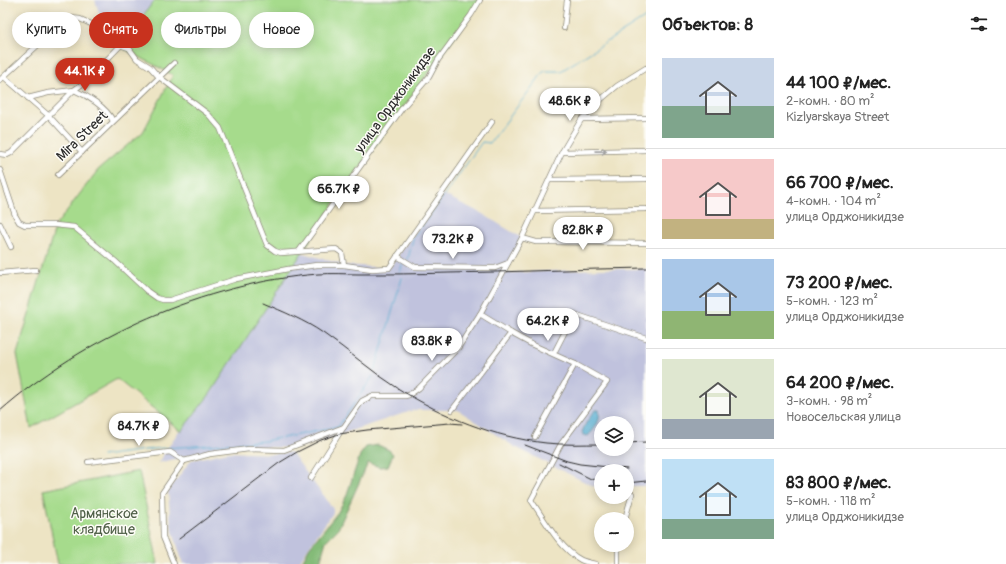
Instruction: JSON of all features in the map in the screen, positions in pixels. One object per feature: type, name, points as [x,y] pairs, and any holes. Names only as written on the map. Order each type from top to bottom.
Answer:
[{"type":"street","name":"улица Орджоникидзе","points":[[299,251],[403,106],[430,77],[438,60],[471,15],[480,0]]},
{"type":"street","points":[[564,28],[567,0]]},
{"type":"street","points":[[0,80],[66,19],[76,17],[89,23]]},
{"type":"street","points":[[0,154],[7,155],[12,153],[118,48]]},
{"type":"street","points":[[129,48],[137,59],[150,67],[160,77],[208,114],[220,128],[267,246],[281,253],[336,249],[342,254],[344,265]]},
{"type":"street","name":"Mira Street","points":[[58,174],[174,63]]},
{"type":"street","points":[[311,478],[362,401],[372,396],[409,395],[419,388],[458,348],[480,314],[522,238],[562,152],[582,119],[598,102],[617,86],[646,68]]},
{"type":"street","points":[[4,77],[49,116],[82,152]]},
{"type":"street","points":[[85,82],[84,89],[86,94]]},
{"type":"street","points":[[28,98],[48,93],[74,90],[86,94],[104,110],[113,121]]},
{"type":"street","points":[[582,119],[646,118]]},
{"type":"street","points":[[0,170],[15,215],[19,222],[25,225],[69,226],[78,230],[115,261],[147,291],[163,300],[170,300],[236,279],[317,265],[344,265],[372,269],[389,268],[492,122]]},
{"type":"street","points":[[562,152],[646,150]]},
{"type":"street","points":[[549,180],[646,179]]},
{"type":"street","points":[[534,211],[646,209]]},
{"type":"street","points":[[0,224],[11,246]]},
{"type":"street","points":[[522,238],[536,242],[646,243]]},
{"type":"street","points":[[397,256],[416,267],[495,268],[508,263]]},
{"type":"street","points":[[0,273],[36,270]]},
{"type":"street","points":[[480,314],[533,345],[554,353],[607,382],[561,444],[531,500],[554,534],[580,562],[596,564]]},
{"type":"street","points":[[554,353],[574,314],[646,338]]},
{"type":"street","points":[[452,410],[511,333]]},
{"type":"street","points":[[535,437],[575,364]]},
{"type":"street","points":[[174,564],[163,537],[162,493],[184,461],[210,454],[249,449],[284,450],[344,427]]},
{"type":"street","points":[[88,462],[170,452],[184,461]]},
{"type":"street","points":[[618,552],[618,564]]},
{"type":"shaded area","points":[[95,0],[157,0],[147,12],[99,12]]},
{"type":"shaded area","points":[[442,194],[481,213],[522,238],[505,273],[601,269],[646,269],[646,486],[634,486],[634,464],[594,464],[593,486],[515,447],[458,410],[414,410],[299,448],[229,446],[158,463],[296,251],[344,265],[389,268]]},
{"type":"shaded area","points":[[228,452],[273,454],[291,452],[333,509],[333,513],[298,564],[183,564],[171,525],[168,491],[191,460]]},
{"type":"green space","points":[[155,0],[481,0],[335,202],[210,394],[181,431],[117,379],[31,428],[17,354],[56,225],[98,170],[143,132],[173,75],[123,48],[153,48],[153,12],[146,12]]},
{"type":"green space","points":[[378,445],[389,450],[393,454],[388,466],[380,467],[368,463],[338,529],[326,541],[320,562],[318,564],[301,564],[309,548],[338,512],[346,497],[360,455],[366,447]]},
{"type":"green space","name":"Армянское кладбище","points":[[139,471],[158,564],[58,564],[43,490]]},
{"type":"water","points":[[595,410],[599,410],[599,416],[594,416],[594,428],[588,436],[584,435],[582,432]]},
{"type":"waterway","points":[[408,259],[413,239],[482,142],[490,143],[544,71],[561,71],[646,17]]},
{"type":"waterway","points":[[400,273],[404,263]]},
{"type":"waterway","points":[[375,370],[402,278]]},
{"type":"waterway","points":[[282,438],[338,427],[373,376]]},
{"type":"waterway","points":[[102,456],[152,449],[265,441],[279,438]]},
{"type":"railway","points":[[0,411],[33,384],[70,359],[108,337],[148,318],[190,302],[233,289],[275,279],[318,274],[426,274],[646,268]]},
{"type":"railway","points":[[263,303],[294,316],[316,328],[379,376],[416,399],[451,417],[488,431],[526,440],[560,444],[594,444]]},
{"type":"railway","points":[[179,539],[279,463],[321,440],[339,434],[367,430],[450,423],[462,424]]},
{"type":"railway","points":[[634,443],[646,442]]},
{"type":"railway","points":[[525,445],[567,461],[594,465]]},
{"type":"railway","points":[[559,463],[594,480]]},
{"type":"railway","points":[[634,482],[646,481]]}]
